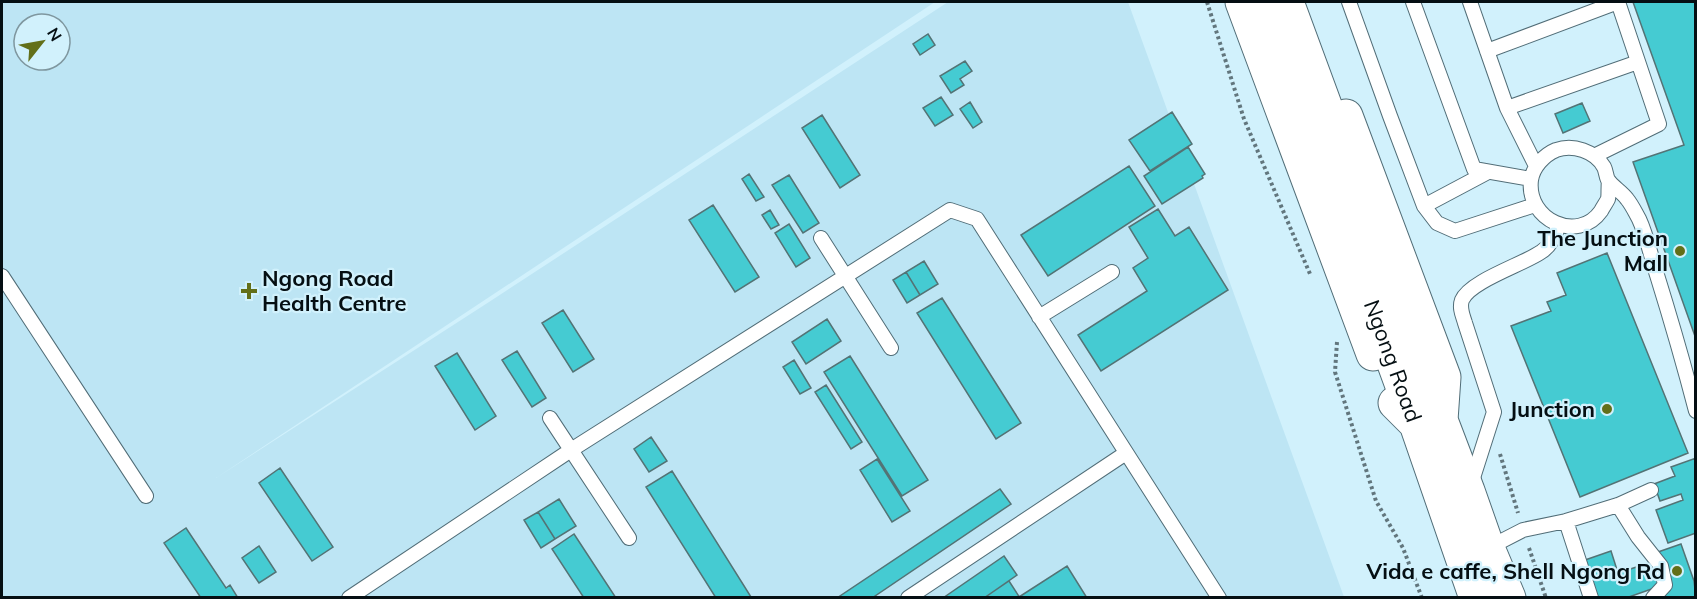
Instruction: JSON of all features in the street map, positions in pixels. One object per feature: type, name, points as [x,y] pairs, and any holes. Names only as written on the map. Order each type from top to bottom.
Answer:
[{"type":"main road","name":"Ngong Road","points":[[1242,2],[1390,398],[1428,422]]},
{"type":"main road","name":"Ngong Road","points":[[1262,2],[1428,422],[1468,491],[1488,548],[1509,597]]},
{"type":"main road","name":"Ngong Road","points":[[1287,2],[1428,422]]},
{"type":"main road","name":"Ngong Road","points":[[1304,2],[1444,377],[1428,422]]},
{"type":"main road","points":[[1428,422],[1476,597]]},
{"type":"lane","points":[[1341,2],[1362,38]]},
{"type":"lane","points":[[1349,2],[1424,206],[1437,223],[1455,231],[1535,205]]},
{"type":"lane","points":[[1413,2],[1474,170],[1534,172]]},
{"type":"lane","points":[[1470,2],[1507,108],[1534,172]]},
{"type":"lane","points":[[1487,51],[1618,2],[1659,124],[1594,156]]},
{"type":"lane","points":[[1507,108],[1638,62]]},
{"type":"lane","points":[[1609,181],[1607,200],[1596,217],[1578,226],[1559,225],[1545,218],[1535,205],[1531,192],[1534,172],[1545,156],[1557,150],[1570,148],[1583,150],[1594,156],[1604,167],[1609,181],[1628,200],[1640,222],[1679,343],[1695,411]]},
{"type":"lane","points":[[1424,206],[1488,172]]},
{"type":"lane","points":[[349,597],[571,450],[950,210],[977,219],[1219,597]]},
{"type":"lane","points":[[1468,491],[1494,412],[1461,310],[1463,299],[1491,277],[1543,251],[1553,240],[1559,225]]},
{"type":"lane","points":[[821,238],[891,348]]},
{"type":"lane","points":[[1039,317],[1112,272]]},
{"type":"lane","points":[[2,276],[146,496]]},
{"type":"lane","points":[[550,418],[628,538]]},
{"type":"lane","points":[[908,597],[1126,453]]},
{"type":"lane","points":[[1488,548],[1523,530],[1566,521],[1618,505],[1651,490]]},
{"type":"lane","points":[[1618,505],[1660,566],[1665,585],[1653,597]]},
{"type":"lane","points":[[1566,521],[1591,597]]},
{"type":"path","points":[[1207,2],[1244,119],[1314,282]]},
{"type":"path","points":[[1337,337],[1335,372],[1376,501],[1403,548],[1422,597]]},
{"type":"path","points":[[1494,412],[1492,428],[1546,597]]},
{"type":"shaded area","points":[[2,2],[935,2],[216,478],[948,2],[1128,2],[1344,597],[2,597]]},
{"type":"building","name":"The Junction Mall","points":[[1633,2],[1696,2],[1696,339],[1633,162],[1684,145]]},
{"type":"building","points":[[928,34],[935,45],[920,55],[913,44]]},
{"type":"building","points":[[965,61],[972,71],[960,79],[964,85],[951,93],[940,76]]},
{"type":"building","points":[[941,97],[953,115],[935,126],[923,108]]},
{"type":"building","points":[[970,102],[982,122],[973,128],[960,109]]},
{"type":"building","points":[[1582,103],[1590,121],[1563,133],[1555,114]]},
{"type":"building","points":[[1172,112],[1192,144],[1150,171],[1129,140]]},
{"type":"building","points":[[822,115],[860,175],[840,188],[802,128]]},
{"type":"building","points":[[1188,147],[1205,174],[1203,178],[1162,204],[1144,176]]},
{"type":"building","points":[[1129,166],[1155,206],[1048,276],[1021,235]]},
{"type":"building","points":[[749,174],[764,197],[756,201],[742,179]]},
{"type":"building","points":[[789,175],[819,223],[803,233],[772,185]]},
{"type":"building","points":[[713,205],[759,277],[735,292],[689,220]]},
{"type":"building","points":[[1158,209],[1175,236],[1189,227],[1228,290],[1101,371],[1078,335],[1147,291],[1133,268],[1148,258],[1129,227]]},
{"type":"building","points":[[770,210],[779,225],[771,229],[762,215]]},
{"type":"building","points":[[789,224],[810,258],[796,267],[775,233]]},
{"type":"building","name":"Junction","points":[[1607,253],[1688,453],[1580,497],[1511,326],[1551,311],[1547,302],[1566,295],[1557,273]]},
{"type":"building","points":[[924,261],[938,284],[920,295],[906,272]]},
{"type":"building","points":[[906,272],[920,295],[907,303],[893,280]]},
{"type":"building","points":[[942,298],[1021,423],[996,439],[917,313]]},
{"type":"building","points":[[563,310],[594,359],[573,372],[542,323]]},
{"type":"building","points":[[827,319],[841,341],[806,364],[792,342]]},
{"type":"building","points":[[517,351],[546,398],[532,407],[502,360]]},
{"type":"building","points":[[457,353],[496,416],[475,430],[435,366]]},
{"type":"building","points":[[850,356],[928,480],[902,496],[824,372]]},
{"type":"building","points":[[794,360],[811,388],[800,394],[783,367]]},
{"type":"building","points":[[826,385],[862,442],[851,449],[815,392]]},
{"type":"building","points":[[651,437],[667,461],[649,472],[634,449]]},
{"type":"building","points":[[1696,458],[1696,533],[1668,543],[1656,510],[1683,500],[1681,494],[1660,501],[1654,484],[1675,476],[1671,467]]},
{"type":"building","points":[[877,459],[910,511],[892,522],[860,470]]},
{"type":"building","points":[[280,468],[333,547],[312,561],[259,483]]},
{"type":"building","points":[[672,471],[751,597],[716,598],[646,487]]},
{"type":"building","points":[[1000,489],[1011,504],[872,598],[837,598]]},
{"type":"building","points":[[559,499],[576,526],[555,539],[538,512]]},
{"type":"building","points":[[538,512],[555,539],[541,548],[524,520]]},
{"type":"building","points":[[186,528],[226,588],[230,585],[238,598],[201,598],[164,543]]},
{"type":"building","points":[[574,534],[616,598],[584,598],[552,549]]},
{"type":"building","name":"Vida e caffe, Shell Ngong Rd","points":[[1681,544],[1694,581],[1696,598],[1666,598],[1658,552]]},
{"type":"building","points":[[259,546],[276,572],[259,583],[242,558]]},
{"type":"building","points":[[1611,551],[1618,573],[1655,561],[1663,585],[1626,598],[1597,598],[1585,560]]},
{"type":"building","points":[[1004,556],[1017,575],[984,598],[943,598]]},
{"type":"building","points":[[1067,566],[1087,598],[1019,597]]},
{"type":"building","points":[[1009,581],[1020,598],[984,598]]},
{"type":"place","name":"The Junction Mall","points":[[1680,251]]},
{"type":"place","name":"Ngong Road Health Centre","points":[[249,291]]},
{"type":"place","name":"Junction","points":[[1607,409]]},
{"type":"place","name":"Vida e caffe, Shell Ngong Rd","points":[[1677,571]]}]
